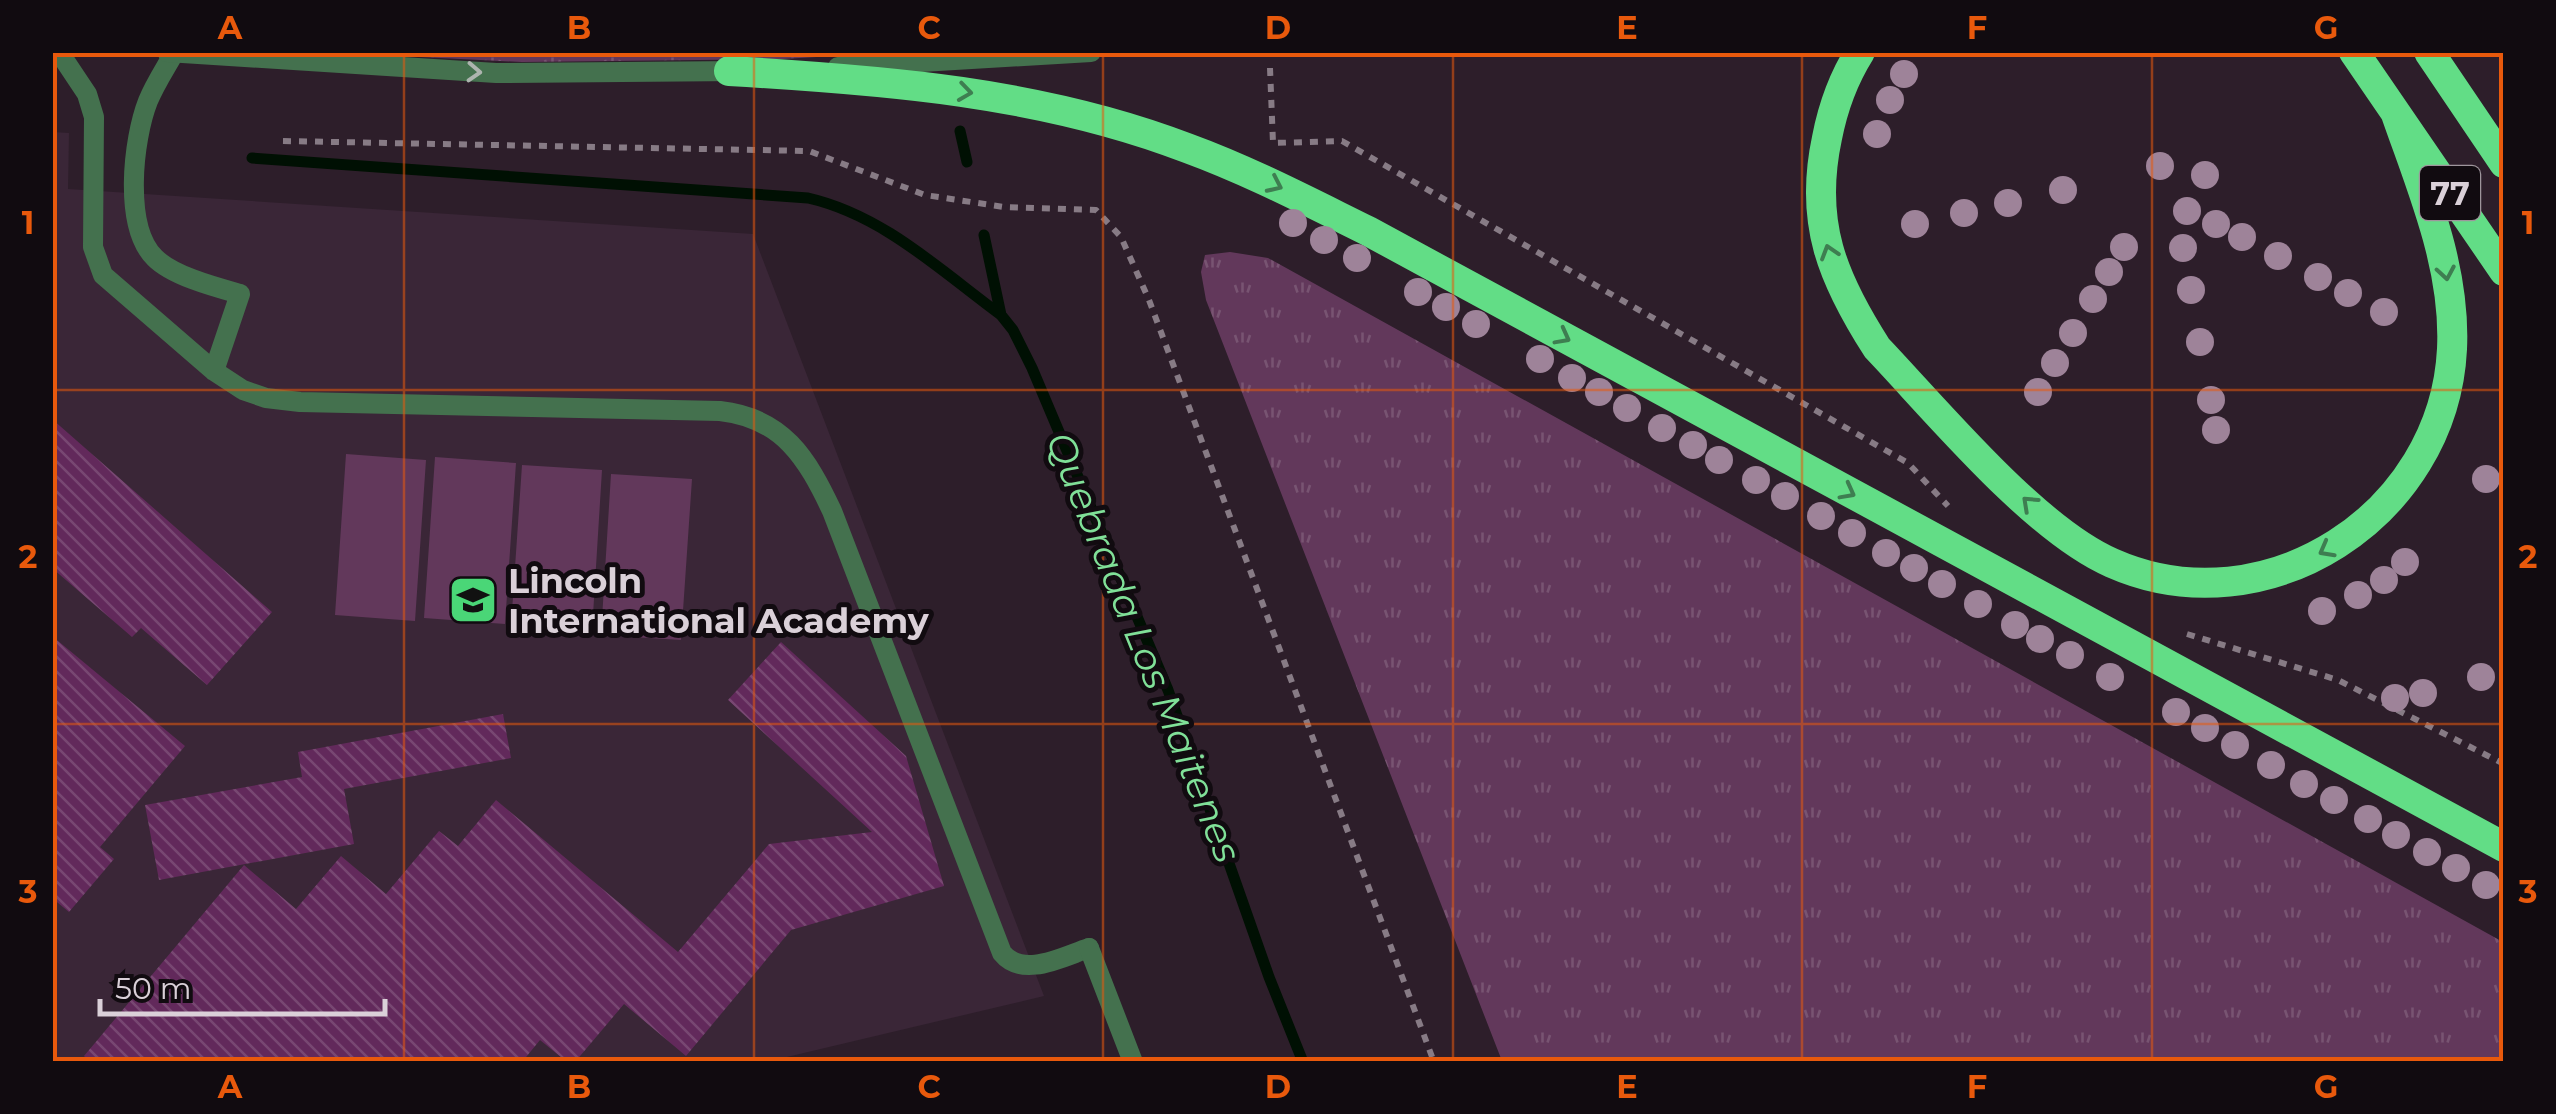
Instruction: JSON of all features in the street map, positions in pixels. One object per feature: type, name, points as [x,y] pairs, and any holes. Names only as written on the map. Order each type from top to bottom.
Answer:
[{"type":"highway","points":[[1860,52],[1834,105],[1820,176],[1819,210],[1839,282],[1858,319],[1878,348],[2033,508],[2109,562],[2146,575],[2192,581],[2228,582],[2268,574],[2300,564],[2360,530],[2409,477],[2441,414],[2452,348],[2448,282],[2440,243],[2396,114]]},
{"type":"highway","name":"77","points":[[2354,52],[2504,271]]},
{"type":"highway","points":[[2431,55],[2504,142]]},
{"type":"highway","name":"77","points":[[2431,55],[2504,163]]},
{"type":"highway","points":[[729,72],[848,79],[985,95],[1097,120],[1184,146],[1234,166],[1368,232],[2504,847]]},
{"type":"street","points":[[60,52],[87,94],[94,117],[92,248],[104,275],[214,371],[243,390],[266,398],[300,402],[720,411],[769,425],[804,458],[832,511],[1002,953],[1015,963],[1034,965],[1089,948],[1133,1062]]},
{"type":"street","points":[[214,371],[240,294],[203,284],[156,260],[142,241],[134,212],[142,121],[171,53],[496,74],[729,72],[1091,52]]},
{"type":"path","points":[[1270,68],[1273,143],[1342,140],[1908,463],[1960,518]]},
{"type":"path","points":[[283,141],[810,152],[925,195],[1004,207],[1096,210],[1120,237],[1149,300],[1434,1062]]},
{"type":"path","points":[[2179,631],[2338,680],[2504,764]]},
{"type":"shaded area","name":"Lincoln International Academy","points":[[52,132],[69,133],[68,189],[753,234],[1044,996],[770,1061],[53,1061]]},
{"type":"green space","points":[[342,53],[885,53],[782,59],[522,62]]},
{"type":"green space","points":[[1230,252],[1268,258],[2503,942],[2503,1061],[1502,1061],[1206,300],[1201,272],[1205,255]]},
{"type":"green space","points":[[346,454],[426,460],[415,621],[335,615]]},
{"type":"green space","points":[[435,457],[516,463],[505,624],[424,618]]},
{"type":"green space","points":[[522,465],[602,470],[592,631],[511,626]]},
{"type":"green space","points":[[611,474],[692,479],[681,640],[601,635]]},
{"type":"building","points":[[52,419],[272,612],[207,685],[141,628],[132,637],[52,568]]},
{"type":"building","points":[[52,636],[185,746],[100,847],[114,859],[69,912],[52,898]]},
{"type":"building","points":[[781,642],[906,756],[944,886],[791,930],[686,1056],[624,1004],[575,1062],[567,1062],[540,1040],[522,1062],[90,1062],[84,1056],[244,865],[296,909],[341,856],[386,894],[439,831],[458,846],[496,800],[678,952],[769,844],[872,832],[728,700]]},
{"type":"building","points":[[503,714],[511,758],[344,789],[354,844],[159,880],[145,805],[302,777],[298,752]]},
{"type":"waterway","name":"Quebrada Los Maitenes","points":[[960,131],[967,162]]},
{"type":"waterway","points":[[252,158],[808,198],[835,206],[886,231],[1001,315]]},
{"type":"waterway","name":"Quebrada Los Maitenes","points":[[984,235],[1001,315],[1032,368],[1168,690],[1303,1062]]},
{"type":"place","name":"Lincoln International Academy","points":[[473,600]]}]
